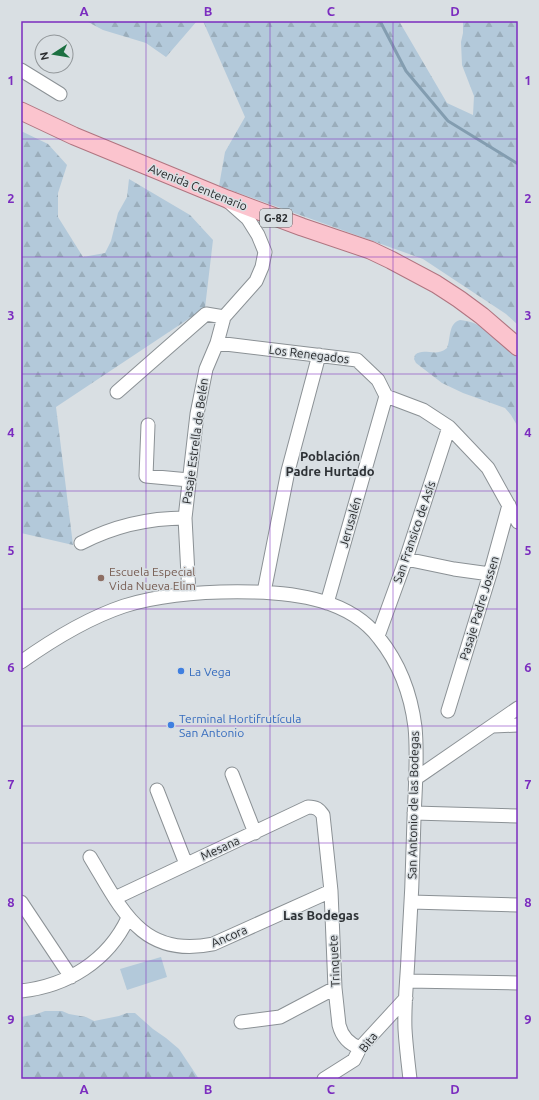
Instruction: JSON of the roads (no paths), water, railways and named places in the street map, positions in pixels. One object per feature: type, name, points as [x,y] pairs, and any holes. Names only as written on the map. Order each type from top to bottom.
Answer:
[{"type":"main road","name":"Avenida Centenario","points":[[21,111],[74,136],[227,199],[302,228],[370,250],[436,284],[487,320],[518,346]]},
{"type":"street","points":[[21,70],[60,94]]},
{"type":"street","name":"Pasaje Estrella de Belén","points":[[189,594],[185,518],[197,414],[206,369],[218,343],[224,317],[256,281],[262,267],[265,252],[248,218],[227,199]]},
{"type":"street","points":[[117,392],[206,314],[224,317]]},
{"type":"street","name":"Los Renegados","points":[[218,343],[357,360],[378,380],[386,396]]},
{"type":"street","points":[[264,592],[288,471],[319,355]]},
{"type":"street","points":[[386,396],[423,410],[449,427],[488,468],[518,522]]},
{"type":"street","name":"Jerusalén","points":[[327,603],[386,396]]},
{"type":"street","points":[[148,425],[146,476],[189,480]]},
{"type":"street","name":"San Fransico de Asís","points":[[378,636],[406,559],[449,427]]},
{"type":"street","name":"Pasaje Padre Jossen","points":[[448,711],[490,574],[509,505]]},
{"type":"street","points":[[81,543],[106,531],[134,523],[168,518],[185,518]]},
{"type":"street","points":[[406,559],[454,570],[490,574]]},
{"type":"street","name":"San Antonio de las Bodegas","points":[[21,662],[65,634],[100,616],[122,607],[141,602],[189,594],[227,591],[264,592],[294,595],[327,603],[356,617],[378,636],[387,648],[401,675],[411,708],[416,744],[405,1028],[410,1079]]},
{"type":"street","points":[[415,779],[518,708]]},
{"type":"street","points":[[493,726],[518,725]]},
{"type":"street","points":[[232,774],[254,833]]},
{"type":"street","points":[[157,790],[186,864]]},
{"type":"street","name":"Mesana","points":[[115,898],[308,807],[318,808],[323,815]]},
{"type":"street","points":[[414,813],[518,816]]},
{"type":"street","name":"Trinquete","points":[[323,815],[331,891],[335,988],[340,1031],[347,1040],[360,1048]]},
{"type":"street","name":"Ancora","points":[[90,858],[128,918],[147,934],[165,943],[184,946],[203,946],[213,944],[331,891]]},
{"type":"street","points":[[21,902],[71,977]]},
{"type":"street","points":[[411,902],[518,905]]},
{"type":"street","points":[[21,992],[46,987],[71,977],[92,963],[102,954],[118,935],[128,918]]},
{"type":"street","points":[[407,981],[518,983]]},
{"type":"street","points":[[241,1022],[280,1017],[335,988]]},
{"type":"street","name":"Bita","points":[[324,1079],[354,1060],[360,1048],[406,998]]},
{"type":"waterway","points":[[380,21],[406,71],[448,121],[518,164]]},
{"type":"place","name":"Escuela Especial Vida Nueva Elim","points":[[101,578]]},
{"type":"place","name":"La Vega","points":[[181,671]]},
{"type":"place","name":"Terminal Hortifrutícula San Antonio","points":[[171,725]]},
{"type":"district","name":"Población Padre Hurtado","points":[[330,464]]},
{"type":"district","name":"Las Bodegas","points":[[321,915]]}]
